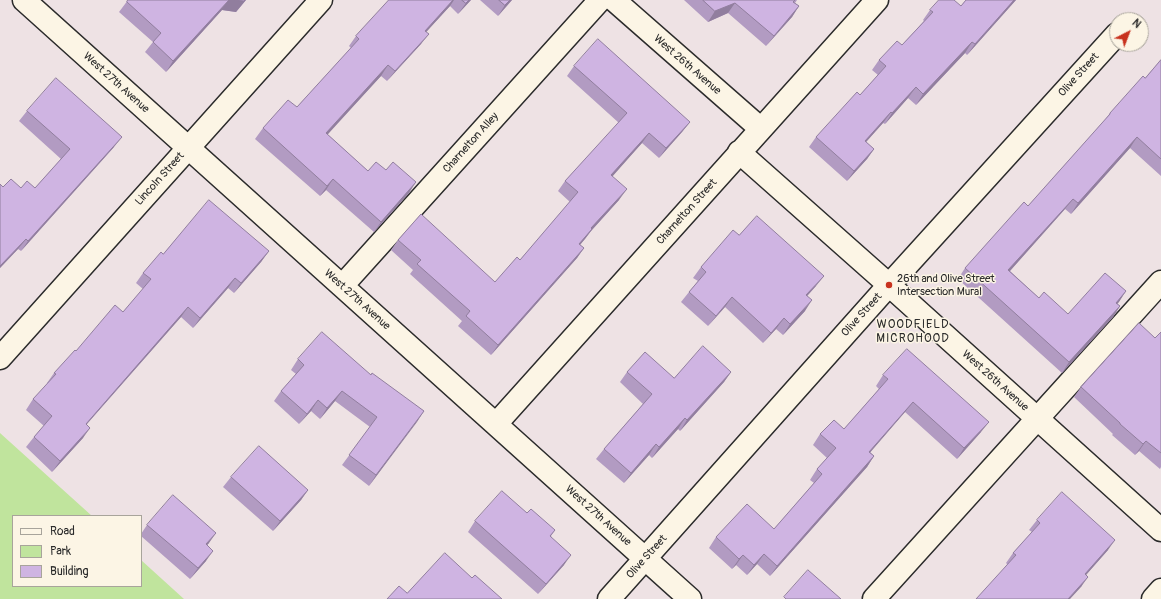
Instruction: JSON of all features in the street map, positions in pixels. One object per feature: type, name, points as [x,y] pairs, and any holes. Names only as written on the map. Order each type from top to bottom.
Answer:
[{"type":"street","name":"West 27th Avenue","points":[[24,0],[690,599]]},
{"type":"street","name":"Lincoln Street","points":[[0,358],[321,0]]},
{"type":"street","name":"Charnelton Alley","points":[[342,286],[600,0]]},
{"type":"street","name":"West 26th Avenue","points":[[614,0],[761,129]]},
{"type":"street","name":"Charnelton Street","points":[[496,424],[877,0]]},
{"type":"street","name":"Olive Street","points":[[609,599],[888,285],[1109,43]]},
{"type":"street","name":"West 26th Avenue","points":[[739,152],[1161,530]]},
{"type":"street","points":[[874,599],[1161,282]]},
{"type":"street","points":[[1153,599],[1161,590]]},
{"type":"green space","points":[[0,433],[91,515],[12,515],[12,587],[142,587],[142,561],[184,599],[0,599]]},
{"type":"building","points":[[128,0],[229,0],[173,61],[153,42],[161,33],[127,2]]},
{"type":"building","points":[[389,0],[453,0],[425,31],[429,34],[395,71],[388,65],[326,133],[368,171],[376,162],[386,170],[393,162],[416,182],[381,222],[333,179],[327,186],[263,128],[288,100],[297,107],[359,39],[356,36]]},
{"type":"building","points":[[462,0],[469,0],[466,3]]},
{"type":"building","points":[[499,0],[510,0],[505,5]]},
{"type":"building","points":[[703,0],[795,0],[793,2],[799,6],[774,36],[735,3],[715,11]]},
{"type":"building","points":[[939,0],[954,0],[961,6],[966,0],[1014,0],[975,44],[972,42],[923,94],[916,87],[892,113],[891,112],[865,141],[874,149],[854,171],[816,137],[857,92],[860,95],[886,66],[879,60],[897,41],[902,45],[933,12],[930,10]]},
{"type":"building","points":[[598,39],[690,122],[666,148],[649,133],[611,175],[627,189],[591,228],[592,229],[579,244],[584,248],[498,345],[466,316],[470,311],[417,264],[421,260],[398,240],[421,214],[495,282],[517,257],[520,260],[578,192],[565,181],[627,113],[574,66]]},
{"type":"building","points":[[1161,60],[1161,159],[1137,137],[1078,203],[1073,199],[1008,270],[1039,298],[1044,292],[1068,314],[1105,273],[1126,291],[1116,303],[1120,306],[1069,362],[965,268],[1024,202],[1028,206],[1143,76],[1145,78]]},
{"type":"building","points":[[56,78],[122,137],[28,241],[26,239],[0,266],[0,184],[3,187],[11,179],[21,188],[27,181],[35,188],[70,149],[27,111]]},
{"type":"building","points":[[209,200],[269,251],[241,283],[235,278],[200,318],[188,307],[86,424],[90,428],[60,461],[34,437],[52,416],[33,399],[56,374],[54,373],[75,350],[76,351],[115,305],[123,312],[151,279],[143,273],[161,252],[163,254]]},
{"type":"building","points":[[757,216],[824,276],[806,295],[812,300],[790,324],[784,318],[771,333],[732,297],[716,316],[689,292],[706,272],[701,267],[733,230],[739,235]]},
{"type":"building","points":[[1139,323],[1155,338],[1161,332],[1161,453],[1146,441],[1143,444],[1081,387]]},
{"type":"building","points":[[322,332],[371,375],[372,373],[424,411],[376,475],[349,455],[377,417],[342,391],[327,408],[318,400],[307,414],[281,391],[304,365],[298,359]]},
{"type":"building","points":[[703,346],[731,372],[687,420],[685,418],[659,447],[656,444],[631,473],[604,449],[652,394],[627,372],[645,352],[674,378]]},
{"type":"building","points":[[907,349],[989,422],[964,448],[913,402],[869,452],[874,456],[777,566],[764,554],[754,565],[743,555],[739,559],[716,537],[747,504],[774,529],[822,474],[817,469],[836,448],[820,434],[834,420],[844,429],[888,379],[883,375]]},
{"type":"building","points":[[259,446],[308,490],[280,521],[231,477]]},
{"type":"building","points":[[502,491],[527,513],[531,509],[555,530],[550,536],[571,555],[546,584],[475,521]]},
{"type":"building","points":[[1062,492],[1115,540],[1085,574],[1088,577],[1068,599],[976,599],[1016,555],[1013,553],[1040,523],[1037,520]]},
{"type":"building","points":[[173,495],[216,533],[206,544],[213,551],[198,568],[147,525]]},
{"type":"building","points":[[445,553],[472,578],[475,575],[502,599],[387,599],[399,586],[407,593]]},
{"type":"building","points":[[808,570],[841,599],[786,599],[784,597]]},
{"type":"place","name":"26th and Olive Street Intersection Mural","points":[[889,285]]},
{"type":"district","name":"WOODFIELD MICROHOOD","points":[[913,332]]}]
